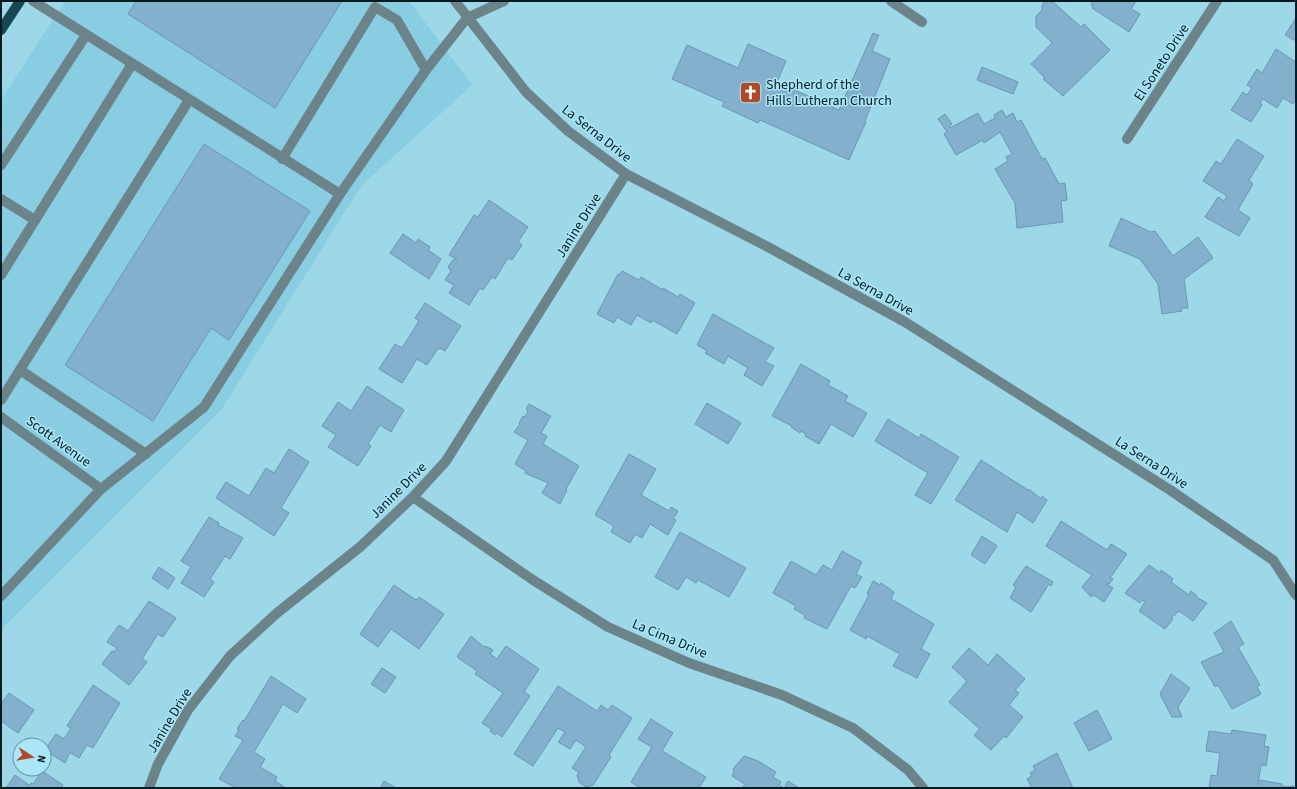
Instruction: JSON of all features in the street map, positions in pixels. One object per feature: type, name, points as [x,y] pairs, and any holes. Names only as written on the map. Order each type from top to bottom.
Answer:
[{"type":"main road","points":[[1,30],[20,1]]},
{"type":"street","points":[[33,1],[282,159],[340,194]]},
{"type":"street","name":"La Serna Drive","points":[[455,1],[526,92],[568,131],[626,174],[768,247],[906,322],[1170,490],[1273,560],[1296,595]]},
{"type":"street","points":[[1,596],[101,489],[204,407],[340,194],[426,70],[467,18],[504,1]]},
{"type":"street","points":[[891,1],[922,22]]},
{"type":"street","name":"El Soneto Drive","points":[[1127,139],[1217,1]]},
{"type":"street","points":[[282,159],[375,7],[397,20],[426,70]]},
{"type":"street","points":[[1,165],[86,34]]},
{"type":"street","points":[[1,276],[132,64]]},
{"type":"street","points":[[1,400],[189,100]]},
{"type":"street","name":"Janine Drive","points":[[148,788],[158,764],[188,710],[230,656],[277,613],[360,547],[413,497],[446,461],[626,174]]},
{"type":"street","points":[[1,199],[35,220]]},
{"type":"street","points":[[20,370],[146,454]]},
{"type":"street","name":"Scott Avenue","points":[[1,417],[101,489]]},
{"type":"street","name":"La Cima Drive","points":[[413,497],[533,580],[608,627],[689,663],[782,695],[853,728],[908,770],[923,788]]},
{"type":"shaded area","points":[[65,1],[409,1],[472,85],[361,186],[221,410],[1,630],[1,100]]},
{"type":"building","points":[[136,1],[342,1],[275,108],[128,14]]},
{"type":"building","points":[[1045,1],[1053,2],[1081,27],[1084,24],[1110,50],[1063,96],[1043,79],[1045,78],[1031,64],[1052,43],[1036,27],[1036,16],[1042,10],[1042,5]]},
{"type":"building","points":[[1093,1],[1136,1],[1131,9],[1140,14],[1129,32],[1092,8],[1093,6],[1091,5]]},
{"type":"building","points":[[1296,18],[1296,41],[1285,35]]},
{"type":"building","name":"Shepherd of the Hills Lutheran Church","points":[[873,33],[879,35],[872,51],[890,59],[865,121],[866,122],[849,160],[760,120],[758,123],[722,106],[724,102],[672,79],[687,45],[738,68],[748,44],[786,61],[777,82],[839,110]]},
{"type":"building","points":[[1276,49],[1296,62],[1296,99],[1293,104],[1283,98],[1277,108],[1263,99],[1260,103],[1262,105],[1251,122],[1231,110],[1243,92],[1247,95],[1252,88],[1247,85],[1257,69],[1262,73]]},
{"type":"building","points":[[982,67],[1018,82],[1013,94],[977,80]]},
{"type":"building","points":[[1002,110],[1006,117],[1013,113],[1017,122],[1021,120],[1042,159],[1045,158],[1059,184],[1065,183],[1067,200],[1061,201],[1063,222],[1017,228],[1015,203],[995,169],[1008,161],[1006,157],[1012,154],[1000,132],[984,143],[983,140],[956,155],[944,134],[947,132],[938,119],[945,114],[952,124],[949,126],[950,128],[978,113],[984,124],[995,118],[994,115]]},
{"type":"building","points":[[1237,139],[1264,156],[1249,180],[1253,184],[1238,210],[1250,218],[1239,236],[1205,217],[1218,197],[1224,201],[1227,196],[1203,181],[1216,161],[1221,164]]},
{"type":"building","points":[[204,144],[310,211],[229,340],[211,328],[153,421],[65,365]]},
{"type":"building","points":[[489,200],[528,227],[518,242],[522,245],[512,260],[508,258],[495,279],[492,277],[483,290],[480,288],[469,305],[449,293],[454,285],[445,280],[451,271],[448,267],[453,260],[457,259],[449,255],[474,215],[478,217]]},
{"type":"building","points":[[1121,218],[1151,232],[1155,231],[1173,256],[1198,237],[1213,258],[1184,279],[1188,308],[1181,308],[1182,311],[1162,314],[1158,284],[1140,259],[1109,246]]},
{"type":"building","points":[[403,234],[416,243],[418,239],[430,247],[428,250],[441,259],[429,279],[390,253]]},
{"type":"building","points":[[622,271],[639,280],[641,277],[678,297],[680,294],[695,303],[677,334],[652,320],[651,323],[637,315],[631,325],[617,317],[614,323],[597,314],[618,274],[619,275]]},
{"type":"building","points":[[425,303],[461,326],[445,351],[440,348],[437,350],[427,365],[417,359],[402,383],[379,369],[395,344],[402,348],[419,321],[415,318]]},
{"type":"building","points":[[713,314],[774,348],[765,362],[774,366],[762,386],[744,375],[748,368],[728,356],[724,364],[705,353],[707,351],[697,345]]},
{"type":"building","points":[[801,364],[830,381],[828,385],[848,396],[845,401],[867,413],[853,437],[831,424],[819,444],[805,436],[806,434],[801,431],[800,433],[791,427],[792,426],[772,416]]},
{"type":"building","points":[[367,386],[404,410],[391,432],[380,425],[368,444],[371,446],[358,466],[328,447],[336,435],[322,426],[338,402],[351,411]]},
{"type":"building","points":[[707,403],[741,423],[728,444],[695,424]]},
{"type":"building","points":[[529,404],[551,416],[541,433],[547,436],[543,444],[579,466],[566,489],[567,490],[560,504],[542,493],[548,483],[525,473],[526,471],[515,464],[528,440],[514,432],[520,424],[519,423],[523,416],[525,417],[528,411],[526,409]]},
{"type":"building","points":[[888,419],[919,438],[921,434],[959,457],[931,504],[915,495],[928,473],[875,441]]},
{"type":"building","points":[[289,449],[309,462],[281,508],[289,513],[274,536],[216,498],[226,482],[249,496],[266,468],[274,473]]},
{"type":"building","points":[[629,454],[656,469],[641,495],[669,511],[671,507],[678,511],[673,519],[676,520],[668,535],[650,524],[642,538],[635,534],[630,543],[611,532],[614,526],[595,515]]},
{"type":"building","points":[[981,460],[1028,490],[1029,489],[1041,499],[1042,496],[1047,500],[1033,523],[1017,512],[1007,532],[955,500]]},
{"type":"building","points":[[209,517],[219,523],[218,525],[243,538],[230,559],[225,556],[210,579],[214,582],[204,597],[181,583],[191,567],[181,561]]},
{"type":"building","points":[[1061,521],[1107,550],[1111,544],[1127,554],[1110,578],[1113,579],[1109,584],[1106,584],[1113,588],[1104,602],[1094,595],[1091,597],[1082,587],[1092,575],[1046,546]]},
{"type":"building","points":[[680,532],[746,568],[729,597],[698,580],[696,583],[686,577],[678,590],[655,577]]},
{"type":"building","points":[[982,536],[997,546],[985,564],[971,555]]},
{"type":"building","points":[[842,551],[862,562],[856,574],[862,577],[855,588],[851,586],[827,629],[804,618],[805,615],[794,609],[796,606],[773,593],[791,561],[816,575],[823,565],[832,570]]},
{"type":"building","points":[[1149,565],[1160,573],[1161,570],[1173,579],[1171,582],[1189,595],[1191,591],[1197,596],[1196,597],[1207,603],[1193,621],[1179,611],[1171,618],[1173,619],[1165,629],[1139,611],[1145,602],[1142,600],[1140,603],[1125,593]]},
{"type":"building","points":[[1026,566],[1053,582],[1051,586],[1049,584],[1031,612],[1010,598],[1016,587],[1013,585]]},
{"type":"building","points":[[159,567],[175,578],[168,589],[152,578]]},
{"type":"building","points":[[873,581],[880,585],[881,583],[894,592],[891,599],[934,624],[921,649],[930,654],[917,678],[893,666],[900,654],[867,636],[866,639],[850,630],[869,595],[867,594]]},
{"type":"building","points":[[394,585],[416,600],[419,597],[444,614],[419,649],[391,629],[378,647],[360,634]]},
{"type":"building","points":[[149,601],[176,618],[163,637],[158,634],[142,659],[147,662],[129,685],[102,664],[112,651],[114,652],[117,648],[107,642],[119,625],[128,631]]},
{"type":"building","points":[[1231,621],[1244,644],[1238,647],[1260,685],[1257,687],[1261,694],[1232,709],[1218,685],[1215,687],[1201,662],[1224,652],[1214,633]]},
{"type":"building","points":[[471,636],[484,647],[485,646],[493,650],[490,654],[497,659],[506,646],[539,669],[524,692],[530,696],[502,737],[497,733],[495,735],[490,731],[491,729],[482,723],[503,693],[475,674],[477,671],[457,657]]},
{"type":"building","points":[[969,648],[988,665],[997,654],[1025,679],[1015,690],[1019,693],[1009,705],[1023,717],[1006,738],[1004,736],[991,750],[974,735],[980,729],[949,702],[967,681],[952,667]]},
{"type":"building","points":[[382,668],[396,677],[385,693],[371,684]]},
{"type":"building","points":[[1171,674],[1190,688],[1178,707],[1182,717],[1172,717],[1160,694]]},
{"type":"building","points":[[271,676],[306,699],[297,713],[283,704],[254,752],[265,759],[260,767],[277,777],[275,781],[286,788],[236,788],[219,779],[243,740],[235,736],[239,730],[237,729],[243,720],[244,721]]},
{"type":"building","points":[[93,685],[120,703],[93,748],[87,745],[79,758],[71,753],[69,754],[65,763],[52,755],[52,740],[56,734],[64,739],[71,728],[67,726]]},
{"type":"building","points":[[558,686],[597,711],[601,705],[608,710],[612,705],[632,718],[609,755],[611,757],[593,785],[586,787],[579,782],[577,775],[579,772],[572,768],[586,747],[576,740],[570,749],[558,742],[565,732],[558,728],[533,766],[514,754]]},
{"type":"building","points":[[9,693],[34,710],[18,733],[1,721],[1,704]]},
{"type":"building","points":[[1097,710],[1112,739],[1089,751],[1074,723]]},
{"type":"building","points":[[651,719],[673,733],[662,751],[706,777],[699,788],[640,788],[631,782],[652,747],[638,739]]},
{"type":"building","points":[[1232,730],[1266,735],[1264,746],[1269,747],[1266,766],[1261,765],[1258,784],[1260,784],[1260,780],[1282,784],[1282,786],[1294,786],[1293,788],[1209,788],[1211,775],[1217,776],[1220,753],[1206,751],[1209,731],[1231,734]]},
{"type":"building","points":[[1057,753],[1073,788],[1032,788],[1027,779],[1032,776],[1030,773],[1035,770],[1033,766]]},
{"type":"building","points":[[744,756],[758,761],[776,772],[773,777],[781,782],[779,785],[784,788],[742,788],[745,784],[732,776],[734,772],[733,769]]},
{"type":"building","points":[[14,777],[18,777],[29,785],[31,783],[33,784],[38,777],[51,777],[63,785],[61,788],[6,788]]},
{"type":"building","points":[[384,781],[396,788],[380,788]]},
{"type":"building","points":[[788,781],[799,788],[784,788]]},
{"type":"place","name":"Shepherd of the Hills Lutheran Church","points":[[750,92]]}]
